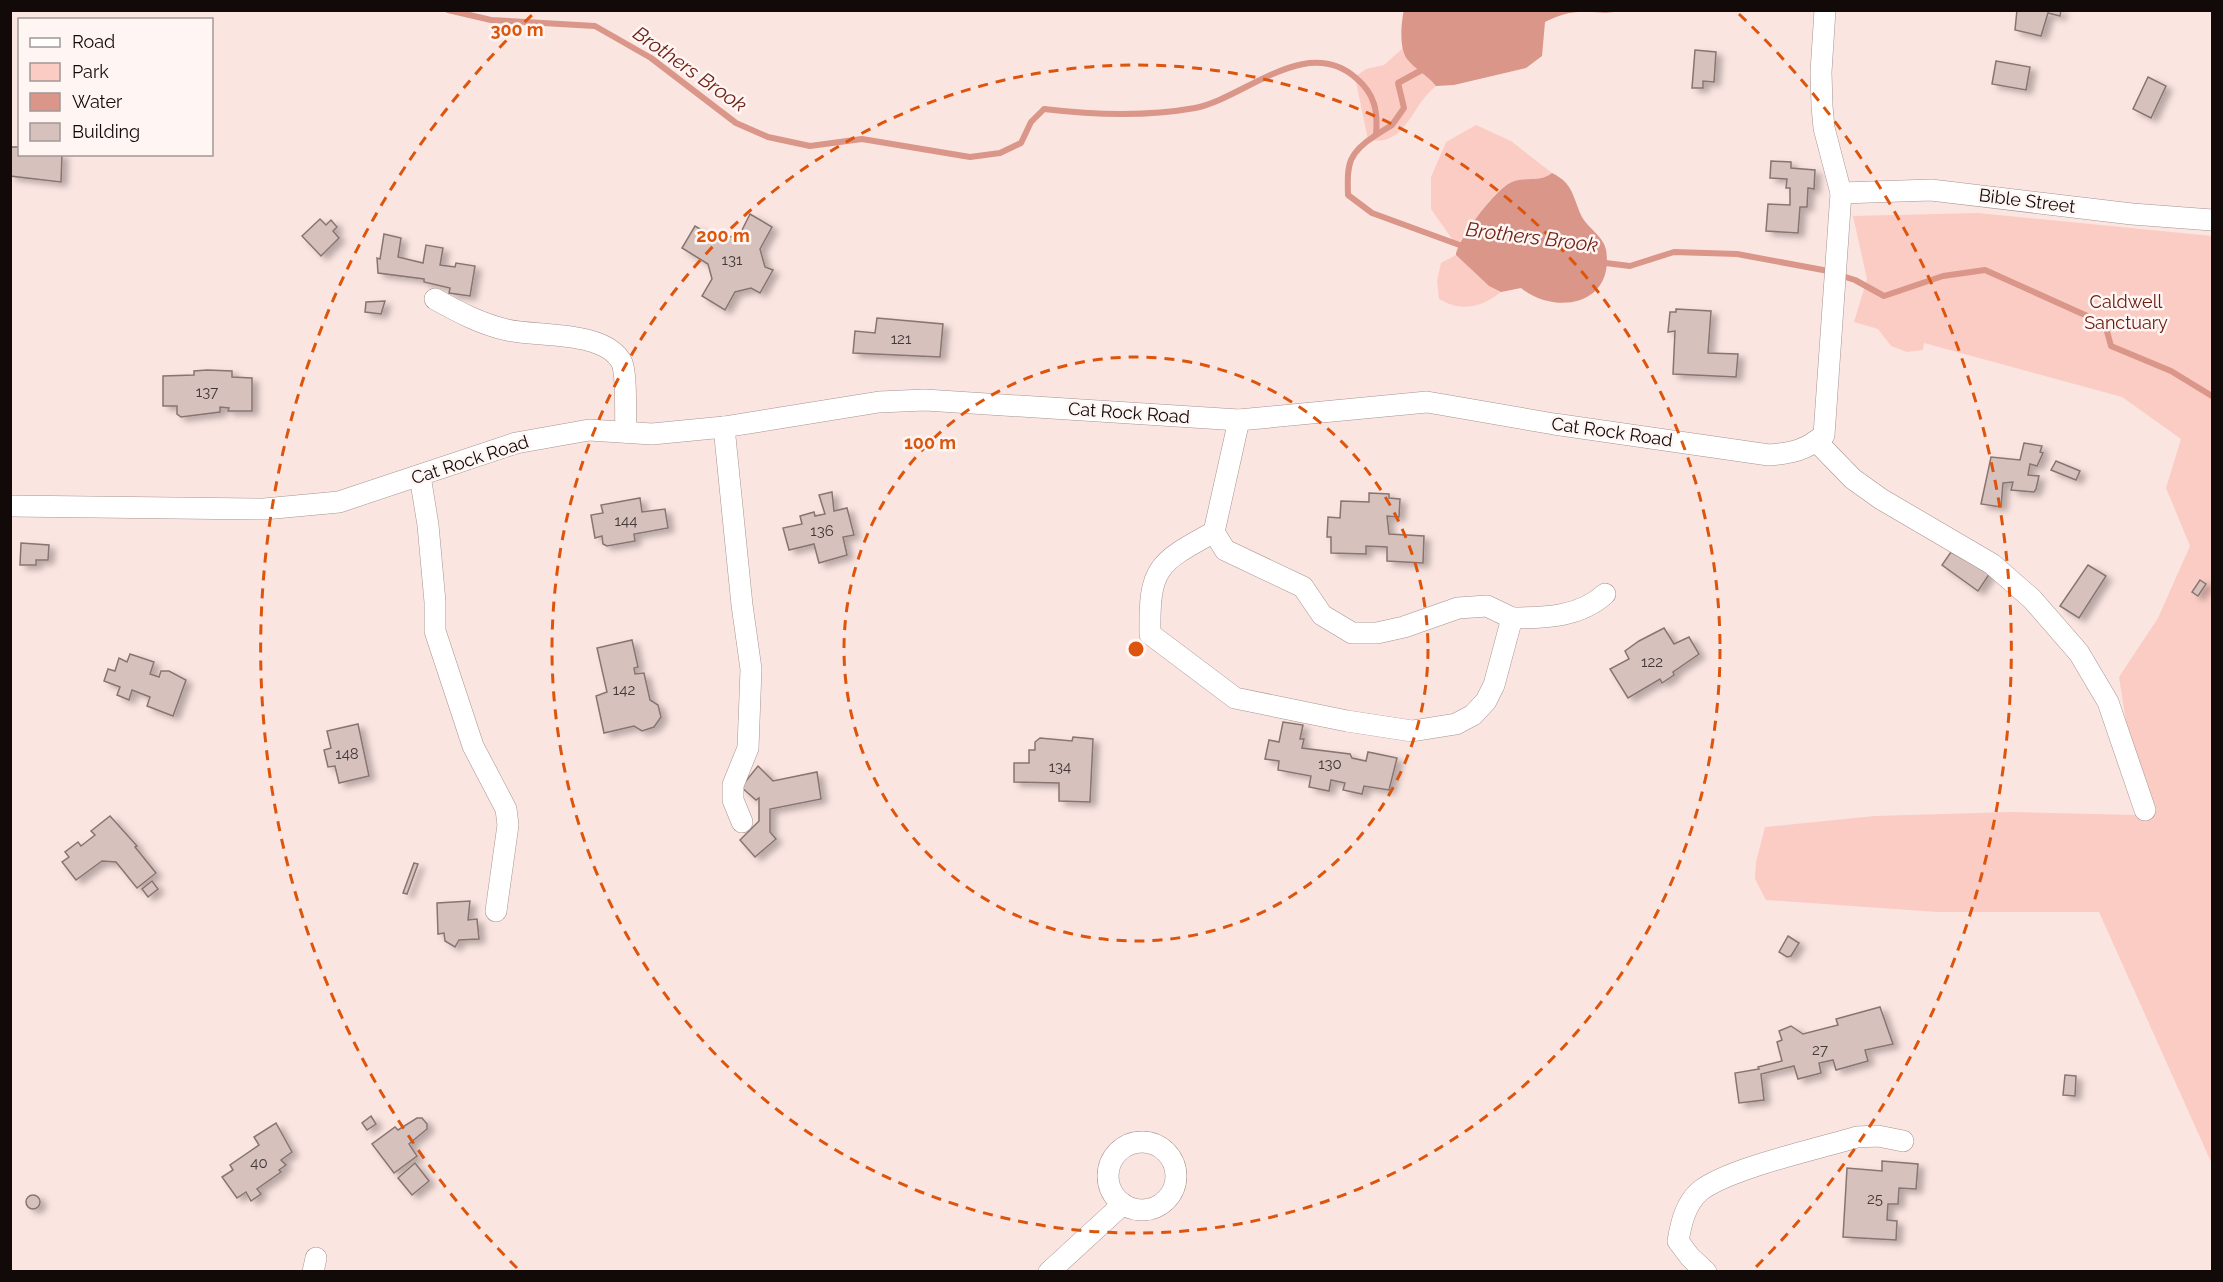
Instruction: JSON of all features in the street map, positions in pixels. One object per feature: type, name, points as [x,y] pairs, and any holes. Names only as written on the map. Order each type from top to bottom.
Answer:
[{"type":"street","points":[[1826,10],[1821,72],[1822,106],[1824,128],[1841,193],[1824,435],[1816,441],[1853,478],[1881,499],[1992,564],[2032,599],[2079,653],[2108,702],[2145,810]]},
{"type":"street","name":"Bible Street","points":[[1841,193],[1931,190],[2132,214],[2212,220]]},
{"type":"street","points":[[435,299],[462,315],[507,330],[599,342],[614,352],[622,365],[626,432]]},
{"type":"street","name":"Cat Rock Road","points":[[10,506],[264,508],[339,502],[516,443],[589,430],[652,434],[724,427],[879,402],[925,400],[1239,420],[1427,402],[1554,424],[1770,455],[1807,449],[1816,441]]},
{"type":"street","points":[[1239,420],[1214,532],[1225,550],[1303,587],[1322,615],[1352,633],[1377,633],[1404,627],[1458,608],[1486,606],[1512,618],[1559,615],[1594,604],[1605,594]]},
{"type":"street","points":[[724,427],[741,605],[746,623],[751,669],[748,748],[733,785],[733,800],[742,822]]},
{"type":"street","points":[[420,476],[428,525],[435,602],[435,631],[473,746],[506,809],[508,825],[495,911]]},
{"type":"street","points":[[1214,532],[1167,561],[1155,576],[1149,595],[1149,634],[1235,698],[1400,730],[1431,729],[1456,724],[1473,715],[1486,701],[1494,685],[1512,618]]},
{"type":"street","points":[[1706,1272],[1690,1257],[1678,1241],[1682,1218],[1699,1192],[1730,1175],[1857,1137],[1878,1136],[1903,1141]]},
{"type":"street","points":[[1049,1272],[1124,1204]]},
{"type":"green space","points":[[1403,48],[1414,64],[1436,86],[1427,94],[1400,131],[1381,141],[1368,140],[1355,77],[1366,69],[1384,65]]},
{"type":"green space","points":[[1476,125],[1511,141],[1552,173],[1543,178],[1517,180],[1505,186],[1482,210],[1457,246],[1431,209],[1431,177],[1446,142]]},
{"type":"green space","name":"Caldwell Sanctuary","points":[[1978,213],[2212,236],[2212,1164],[2099,912],[1937,912],[1766,900],[1755,879],[1756,862],[1765,827],[1874,816],[2012,812],[2136,815],[2132,760],[2119,677],[2158,618],[2190,546],[2166,488],[2181,439],[2122,397],[1924,343],[1923,350],[1907,352],[1891,346],[1878,329],[1854,322],[1867,279],[1853,216]]},
{"type":"green space","points":[[1456,255],[1489,286],[1501,292],[1486,302],[1463,307],[1439,299],[1437,281],[1441,263]]},
{"type":"water","points":[[1404,10],[1618,11],[1576,12],[1555,17],[1545,22],[1542,56],[1526,68],[1454,85],[1436,86],[1410,63],[1404,54],[1401,35]]},
{"type":"water","points":[[1552,173],[1569,186],[1582,217],[1605,245],[1606,250],[1606,269],[1601,283],[1592,294],[1566,303],[1550,302],[1535,297],[1521,288],[1501,292],[1489,286],[1456,255],[1470,226],[1505,186],[1517,180],[1543,178]]},
{"type":"building","points":[[2017,10],[2061,10],[2060,16],[2048,13],[2041,36],[2015,30]]},
{"type":"building","points":[[1695,50],[1716,52],[1714,82],[1703,81],[1703,88],[1692,88]]},
{"type":"building","points":[[1996,61],[2030,67],[2026,90],[1992,84]]},
{"type":"building","points":[[2148,77],[2166,86],[2151,118],[2133,109]]},
{"type":"building","points":[[11,147],[18,147],[18,156],[62,156],[61,182],[10,176]]},
{"type":"building","points":[[1771,161],[1791,162],[1791,168],[1815,170],[1814,189],[1808,188],[1807,207],[1800,207],[1798,233],[1766,231],[1768,204],[1790,205],[1790,188],[1786,188],[1787,179],[1770,178]]},
{"type":"building","points":[[750,214],[772,227],[760,249],[765,267],[773,270],[760,293],[751,288],[735,292],[725,310],[702,296],[712,279],[708,264],[682,248],[695,226],[719,240],[740,234]]},
{"type":"building","points":[[320,219],[326,225],[331,220],[337,227],[333,231],[339,238],[321,256],[302,236]]},
{"type":"building","points":[[384,234],[401,238],[398,257],[423,263],[426,245],[443,248],[440,265],[455,267],[456,263],[475,266],[470,296],[449,293],[450,288],[424,282],[424,279],[378,273],[377,258],[380,259]]},
{"type":"building","points":[[385,301],[381,314],[365,312],[366,302]]},
{"type":"building","points":[[1676,309],[1711,311],[1708,353],[1738,354],[1736,377],[1673,374],[1675,331],[1668,332],[1670,312],[1676,312]]},
{"type":"building","points":[[877,318],[943,324],[940,357],[853,353],[855,331],[875,333]]},
{"type":"building","points":[[194,371],[232,371],[232,377],[252,378],[252,411],[228,411],[229,408],[220,407],[220,412],[181,417],[177,414],[177,406],[163,406],[163,376],[194,375]]},
{"type":"building","points":[[2024,443],[2042,446],[2040,452],[2043,453],[2037,466],[2030,464],[2028,475],[2039,476],[2034,492],[2011,490],[2013,482],[2003,483],[2001,507],[1981,504],[1991,457],[2020,460]]},
{"type":"building","points":[[2056,461],[2080,471],[2076,480],[2051,470]]},
{"type":"building","points":[[832,492],[834,511],[847,508],[854,535],[843,537],[847,555],[819,563],[814,544],[789,550],[783,528],[802,524],[800,516],[814,512],[815,516],[825,514],[819,495]]},
{"type":"building","points":[[1369,493],[1389,494],[1389,498],[1400,499],[1399,517],[1387,516],[1389,534],[1424,536],[1423,563],[1387,561],[1387,547],[1366,546],[1366,554],[1331,553],[1331,537],[1327,537],[1328,517],[1340,518],[1341,501],[1369,502]]},
{"type":"building","points":[[640,498],[642,512],[665,509],[668,528],[634,534],[635,541],[607,546],[603,544],[602,536],[595,538],[591,515],[603,513],[601,505]]},
{"type":"building","points":[[21,543],[49,545],[48,560],[36,560],[36,565],[20,565]]},
{"type":"building","points":[[1951,552],[1990,573],[1978,591],[1942,565]]},
{"type":"building","points":[[2088,565],[2106,576],[2079,618],[2060,606]]},
{"type":"building","points":[[2200,580],[2206,584],[2198,596],[2192,592]]},
{"type":"building","points":[[1664,628],[1674,644],[1689,637],[1699,654],[1673,672],[1674,675],[1662,683],[1660,679],[1628,698],[1610,669],[1629,659],[1625,651]]},
{"type":"building","points":[[632,640],[638,667],[634,668],[635,674],[644,673],[650,700],[658,705],[661,717],[654,727],[642,731],[634,726],[604,733],[596,696],[607,692],[597,648]]},
{"type":"building","points":[[130,654],[154,662],[150,674],[159,677],[161,671],[169,671],[186,680],[173,716],[147,706],[150,697],[132,690],[129,700],[117,695],[120,687],[104,681],[108,669],[115,671],[119,658],[127,662]]},
{"type":"building","points":[[1283,722],[1303,725],[1300,739],[1304,739],[1302,748],[1350,754],[1352,758],[1366,761],[1368,752],[1397,758],[1389,790],[1364,786],[1362,794],[1343,790],[1345,783],[1331,780],[1329,791],[1309,787],[1311,776],[1278,770],[1279,761],[1265,759],[1269,740],[1279,742]]},
{"type":"building","points":[[358,724],[369,776],[339,783],[335,766],[328,767],[324,750],[331,748],[327,731]]},
{"type":"building","points":[[1073,737],[1093,739],[1090,802],[1059,801],[1059,783],[1014,782],[1014,763],[1029,763],[1029,750],[1035,750],[1035,742],[1040,738],[1072,741]]},
{"type":"building","points":[[758,766],[773,781],[817,772],[821,799],[770,809],[770,832],[776,839],[755,857],[740,840],[759,821],[759,798],[756,800],[741,787]]},
{"type":"building","points":[[110,816],[137,846],[135,847],[156,873],[137,888],[116,862],[102,861],[76,880],[62,862],[69,857],[65,852],[78,842],[81,846],[95,835],[91,831]]},
{"type":"building","points":[[414,863],[418,864],[407,894],[403,893]]},
{"type":"building","points":[[152,881],[158,889],[148,897],[142,889]]},
{"type":"building","points":[[470,901],[468,920],[477,919],[479,939],[459,940],[455,947],[445,941],[444,933],[438,934],[437,903]]},
{"type":"building","points":[[1788,936],[1799,943],[1791,956],[1787,957],[1779,952]]},
{"type":"building","points":[[1880,1007],[1893,1044],[1865,1050],[1868,1061],[1836,1070],[1833,1060],[1819,1063],[1821,1073],[1798,1079],[1794,1066],[1761,1074],[1764,1100],[1739,1103],[1735,1073],[1759,1069],[1758,1067],[1782,1061],[1777,1042],[1782,1040],[1779,1031],[1791,1026],[1803,1034],[1838,1025],[1836,1019]]},
{"type":"building","points":[[2065,1075],[2076,1076],[2075,1096],[2063,1095]]},
{"type":"building","points":[[371,1116],[376,1124],[367,1130],[362,1123]]},
{"type":"building","points":[[417,1118],[422,1118],[427,1124],[427,1129],[409,1144],[417,1156],[394,1173],[372,1144],[395,1127],[398,1130]]},
{"type":"building","points":[[276,1123],[292,1152],[281,1160],[286,1165],[279,1170],[281,1172],[257,1189],[261,1194],[251,1201],[246,1192],[237,1198],[222,1177],[233,1170],[230,1165],[259,1145],[254,1137]]},
{"type":"building","points":[[1882,1161],[1918,1164],[1916,1189],[1899,1188],[1898,1204],[1888,1204],[1887,1220],[1897,1221],[1896,1240],[1843,1237],[1847,1168],[1882,1171]]},
{"type":"building","points":[[415,1163],[429,1181],[412,1195],[398,1178]]},
{"type":"building","points":[[33,1195],[38,1197],[40,1202],[38,1207],[33,1209],[28,1207],[26,1202],[28,1197]]},
{"type":"waterway","name":"Brothers Brook","points":[[448,10],[491,20],[595,26],[651,58],[736,123],[768,137],[810,146],[862,139],[970,157],[1000,153],[1021,143],[1031,122],[1044,109],[1120,114],[1176,111],[1214,102],[1296,66],[1317,63],[1337,66],[1362,84],[1371,97],[1376,111],[1376,135],[1360,147],[1351,160],[1348,195],[1372,213],[1465,247]]},
{"type":"waterway","points":[[1376,135],[1392,125],[1404,108],[1398,83],[1429,66]]},
{"type":"waterway","name":"Brothers Brook","points":[[1597,262],[1630,266],[1674,252],[1737,254],[1823,270],[1855,280],[1884,296],[1943,276],[1985,270],[2105,324],[2111,346],[2171,371],[2212,396]]}]
